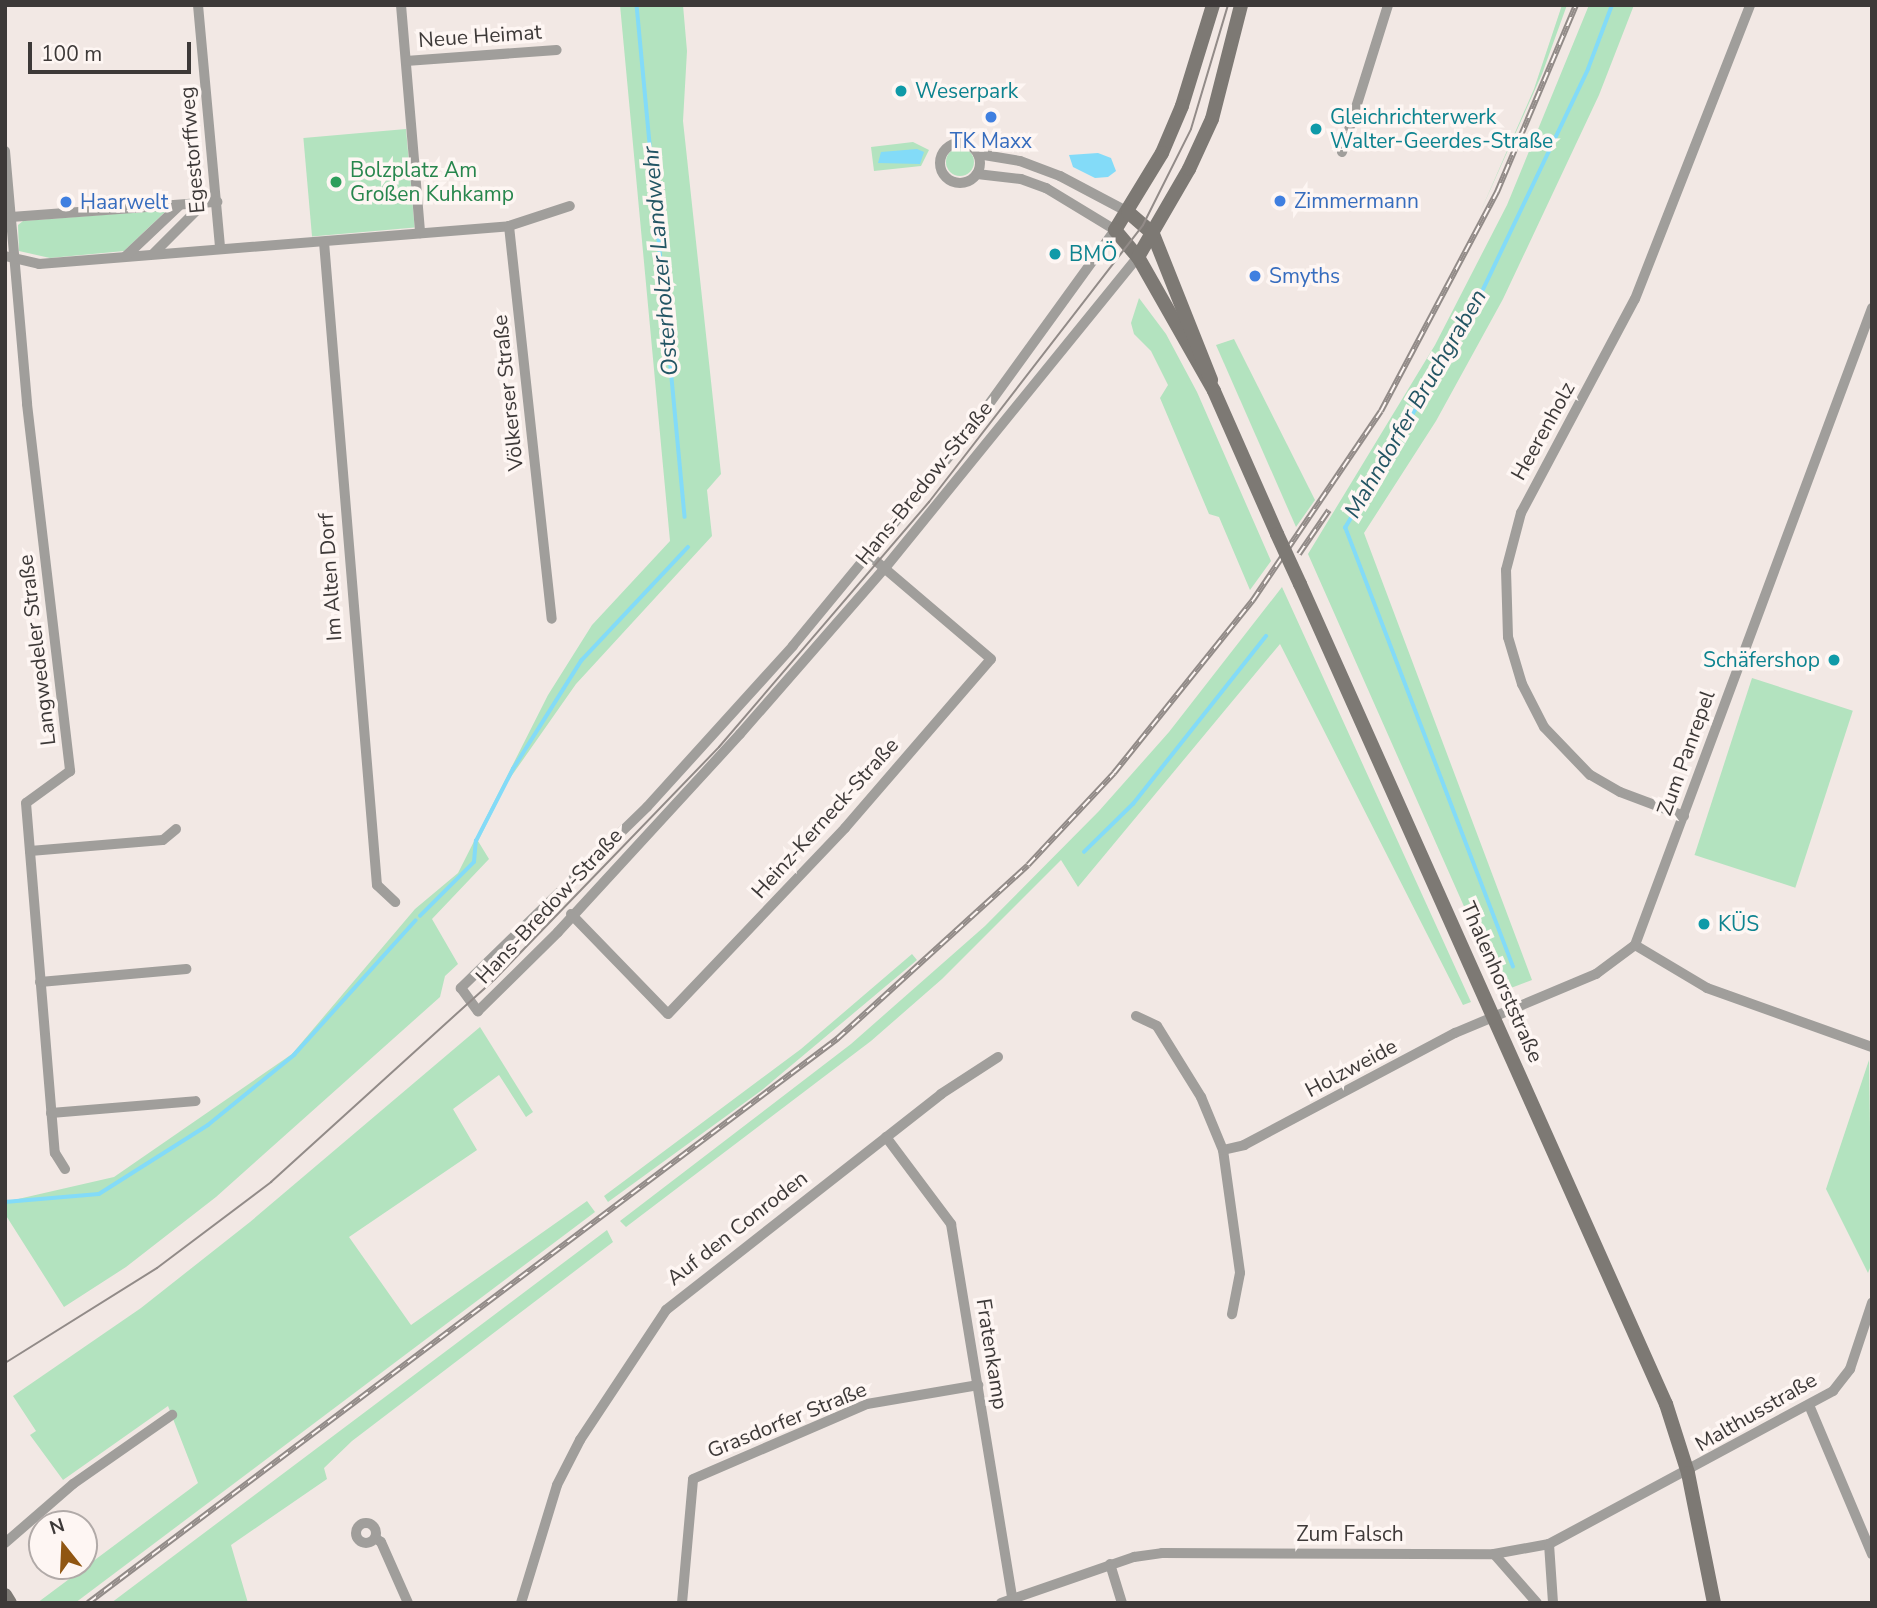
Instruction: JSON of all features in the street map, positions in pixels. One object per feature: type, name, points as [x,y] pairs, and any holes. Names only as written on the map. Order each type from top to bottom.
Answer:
[{"type":"main road","name":"Hans-Bredow-Straße","points":[[1115,230],[1128,212],[1182,106],[1213,5]]},
{"type":"main road","name":"Hans-Bredow-Straße","points":[[1138,257],[1153,234],[1212,119],[1241,5]]},
{"type":"main road","points":[[1128,212],[1153,234]]},
{"type":"main road","name":"Thalenhorststraße","points":[[1115,230],[1138,257],[1214,391],[1642,1345],[1688,1473],[1714,1603]]},
{"type":"main road","name":"Thalenhorststraße","points":[[1153,234],[1206,359],[1214,391]]},
{"type":"main road","points":[[5,1595],[10,1603]]},
{"type":"street","name":"Egestorffweg","points":[[198,5],[220,249]]},
{"type":"street","name":"Neue Heimat","points":[[401,5],[420,233]]},
{"type":"street","points":[[1342,152],[1388,5]]},
{"type":"street","name":"Heerenholz","points":[[1684,816],[1620,792],[1590,775],[1544,727],[1522,684],[1508,637],[1506,570],[1521,513],[1635,299],[1750,5]]},
{"type":"street","name":"Neue Heimat","points":[[406,61],[558,50]]},
{"type":"street","points":[[1115,230],[1046,188],[1021,179],[977,174],[956,183],[942,173],[940,162],[953,144],[968,144],[978,154],[1020,161],[1060,176],[1128,212]]},
{"type":"street","points":[[5,151],[11,217],[9,256],[39,264],[509,226],[570,206]]},
{"type":"street","points":[[977,174],[978,154]]},
{"type":"street","points":[[11,217],[216,202]]},
{"type":"street","points":[[153,255],[205,203]]},
{"type":"street","points":[[126,256],[181,204]]},
{"type":"street","name":"Völkerser Straße","points":[[509,226],[552,619]]},
{"type":"street","name":"Hans-Bredow-Straße","points":[[1115,230],[1022,355],[1004,387],[869,555],[646,807],[461,988],[478,1011],[740,734],[885,568],[1138,257]]},
{"type":"street","name":"Im Alten Dorf","points":[[324,242],[377,885],[395,902]]},
{"type":"street","name":"Langwedeler Straße","points":[[9,256],[70,771],[26,803],[55,1153],[65,1169]]},
{"type":"street","name":"Zum Panrepel","points":[[1635,944],[1872,308]]},
{"type":"street","name":"Heinz-Kerneck-Straße","points":[[571,914],[668,1014],[845,828],[991,659],[869,555]]},
{"type":"street","points":[[30,851],[163,840],[176,829]]},
{"type":"street","points":[[1495,1016],[1596,974],[1635,944],[1707,988],[1872,1047]]},
{"type":"street","points":[[40,982],[186,969]]},
{"type":"street","points":[[1136,1016],[1157,1026],[1201,1097],[1223,1150],[1240,1273],[1232,1314]]},
{"type":"street","name":"Holzweide","points":[[1223,1150],[1244,1145],[1495,1016]]},
{"type":"street","name":"Auf den Conroden","points":[[521,1603],[557,1485],[580,1440],[666,1310],[941,1094],[998,1057]]},
{"type":"street","points":[[51,1113],[196,1101]]},
{"type":"street","name":"Fratenkamp","points":[[886,1137],[951,1224],[1012,1598]]},
{"type":"street","name":"Malthusstraße","points":[[1688,1473],[1833,1391],[1850,1369],[1872,1303]]},
{"type":"street","name":"Grasdorfer Straße","points":[[682,1603],[693,1479],[867,1404],[978,1385]]},
{"type":"street","points":[[1810,1405],[1872,1555]]},
{"type":"street","points":[[5,1543],[73,1484],[172,1415]]},
{"type":"street","name":"Zum Falsch","points":[[1001,1603],[1110,1564],[1162,1553],[1494,1554],[1549,1544],[1688,1473]]},
{"type":"street","points":[[375,1538],[382,1542],[408,1603]]},
{"type":"street","points":[[1549,1544],[1553,1603]]},
{"type":"street","points":[[1494,1554],[1537,1603]]},
{"type":"street","points":[[1110,1564],[1122,1603]]},
{"type":"green space","points":[[620,5],[683,5],[687,51],[683,121],[721,474],[707,490],[712,536],[576,684],[508,781],[478,841],[489,859],[432,919],[458,964],[445,976],[440,997],[216,1197],[126,1267],[64,1307],[5,1214],[5,1202],[114,1177],[292,1054],[415,909],[458,873],[548,695],[592,625],[670,541]]},
{"type":"green space","points":[[1562,5],[1567,5],[1542,74],[1479,215],[1534,89]]},
{"type":"green space","points":[[1589,5],[1634,5],[1599,95],[1503,299],[1436,421],[1364,533],[1532,980],[1503,991],[1485,942],[1474,929],[1308,554],[1435,345],[1507,205]]},
{"type":"green space","points":[[406,129],[415,228],[312,237],[303,138]]},
{"type":"green space","points":[[913,142],[929,150],[921,166],[874,171],[871,147]]},
{"type":"green space","points":[[960,148],[970,152],[974,162],[970,172],[960,176],[950,172],[946,162],[950,152]]},
{"type":"green space","points":[[167,210],[124,251],[50,258],[19,251],[18,225],[23,221]]},
{"type":"green space","points":[[1139,298],[1166,334],[1197,392],[1271,561],[1250,590],[1219,517],[1209,514],[1160,398],[1168,385],[1151,351],[1134,334],[1131,323]]},
{"type":"green space","points":[[1234,339],[1315,500],[1296,527],[1216,345]]},
{"type":"green space","points":[[1282,587],[1471,1002],[1463,1005],[1280,644],[1078,887],[1061,860],[942,979],[871,1041],[626,1227],[620,1221],[851,1044],[985,926],[1099,811],[1169,732]]},
{"type":"green space","points":[[1752,678],[1853,711],[1795,888],[1695,855]]},
{"type":"green space","points":[[912,954],[917,960],[762,1090],[608,1202],[604,1196],[801,1049]]},
{"type":"green space","points":[[480,1027],[533,1112],[526,1117],[499,1075],[453,1109],[477,1150],[349,1237],[411,1325],[587,1201],[595,1212],[75,1603],[37,1603],[68,1580],[98,1580],[98,1558],[198,1483],[168,1406],[63,1480],[30,1435],[36,1431],[13,1396],[141,1308],[250,1222]]},
{"type":"green space","points":[[1869,1060],[1872,1263],[1868,1273],[1826,1189]]},
{"type":"green space","points":[[607,1230],[613,1242],[352,1441],[324,1468],[327,1479],[231,1545],[248,1603],[111,1603]]},
{"type":"water","points":[[917,149],[924,152],[920,164],[878,163],[881,152]]},
{"type":"water","points":[[1098,153],[1111,158],[1116,171],[1108,177],[1095,178],[1073,167],[1069,155]]},
{"type":"waterway","name":"Osterholzer Landwehr","points":[[637,5],[685,517]]},
{"type":"waterway","name":"Mahndorfer Bruchgraben","points":[[1513,967],[1345,528],[1468,321],[1588,69],[1612,5]]},
{"type":"waterway","name":"Osterholzer Landwehr","points":[[420,916],[474,862],[476,841],[513,769],[581,661],[688,547]]},
{"type":"waterway","points":[[1084,852],[1133,804],[1266,636]]},
{"type":"waterway","name":"Osterholzer Landwehr","points":[[5,1202],[99,1194],[208,1125],[294,1055],[415,921]]},
{"type":"tram line","points":[[5,1363],[157,1268],[271,1182],[495,979],[719,747],[929,502],[1143,225],[1191,129],[1228,5]]},
{"type":"railway","points":[[88,1603],[837,1039],[1028,865],[1114,773],[1253,600],[1381,411],[1497,192],[1576,5]]},
{"type":"railway","points":[[1299,554],[1329,510]]},
{"type":"place","name":"Weserpark","points":[[901,91]]},
{"type":"place","name":"TK Maxx","points":[[991,117]]},
{"type":"place","name":"Gleichrichterwerk Walter-Geerdes-Straße","points":[[1316,129]]},
{"type":"place","name":"Bolzplatz Am Großen Kuhkamp","points":[[336,182]]},
{"type":"place","name":"Zimmermann","points":[[1280,201]]},
{"type":"place","name":"Haarwelt","points":[[66,202]]},
{"type":"place","name":"BMÖ","points":[[1055,254]]},
{"type":"place","name":"Smyths","points":[[1255,276]]},
{"type":"place","name":"Schäfershop","points":[[1834,660]]},
{"type":"place","name":"KÜS","points":[[1704,924]]}]
